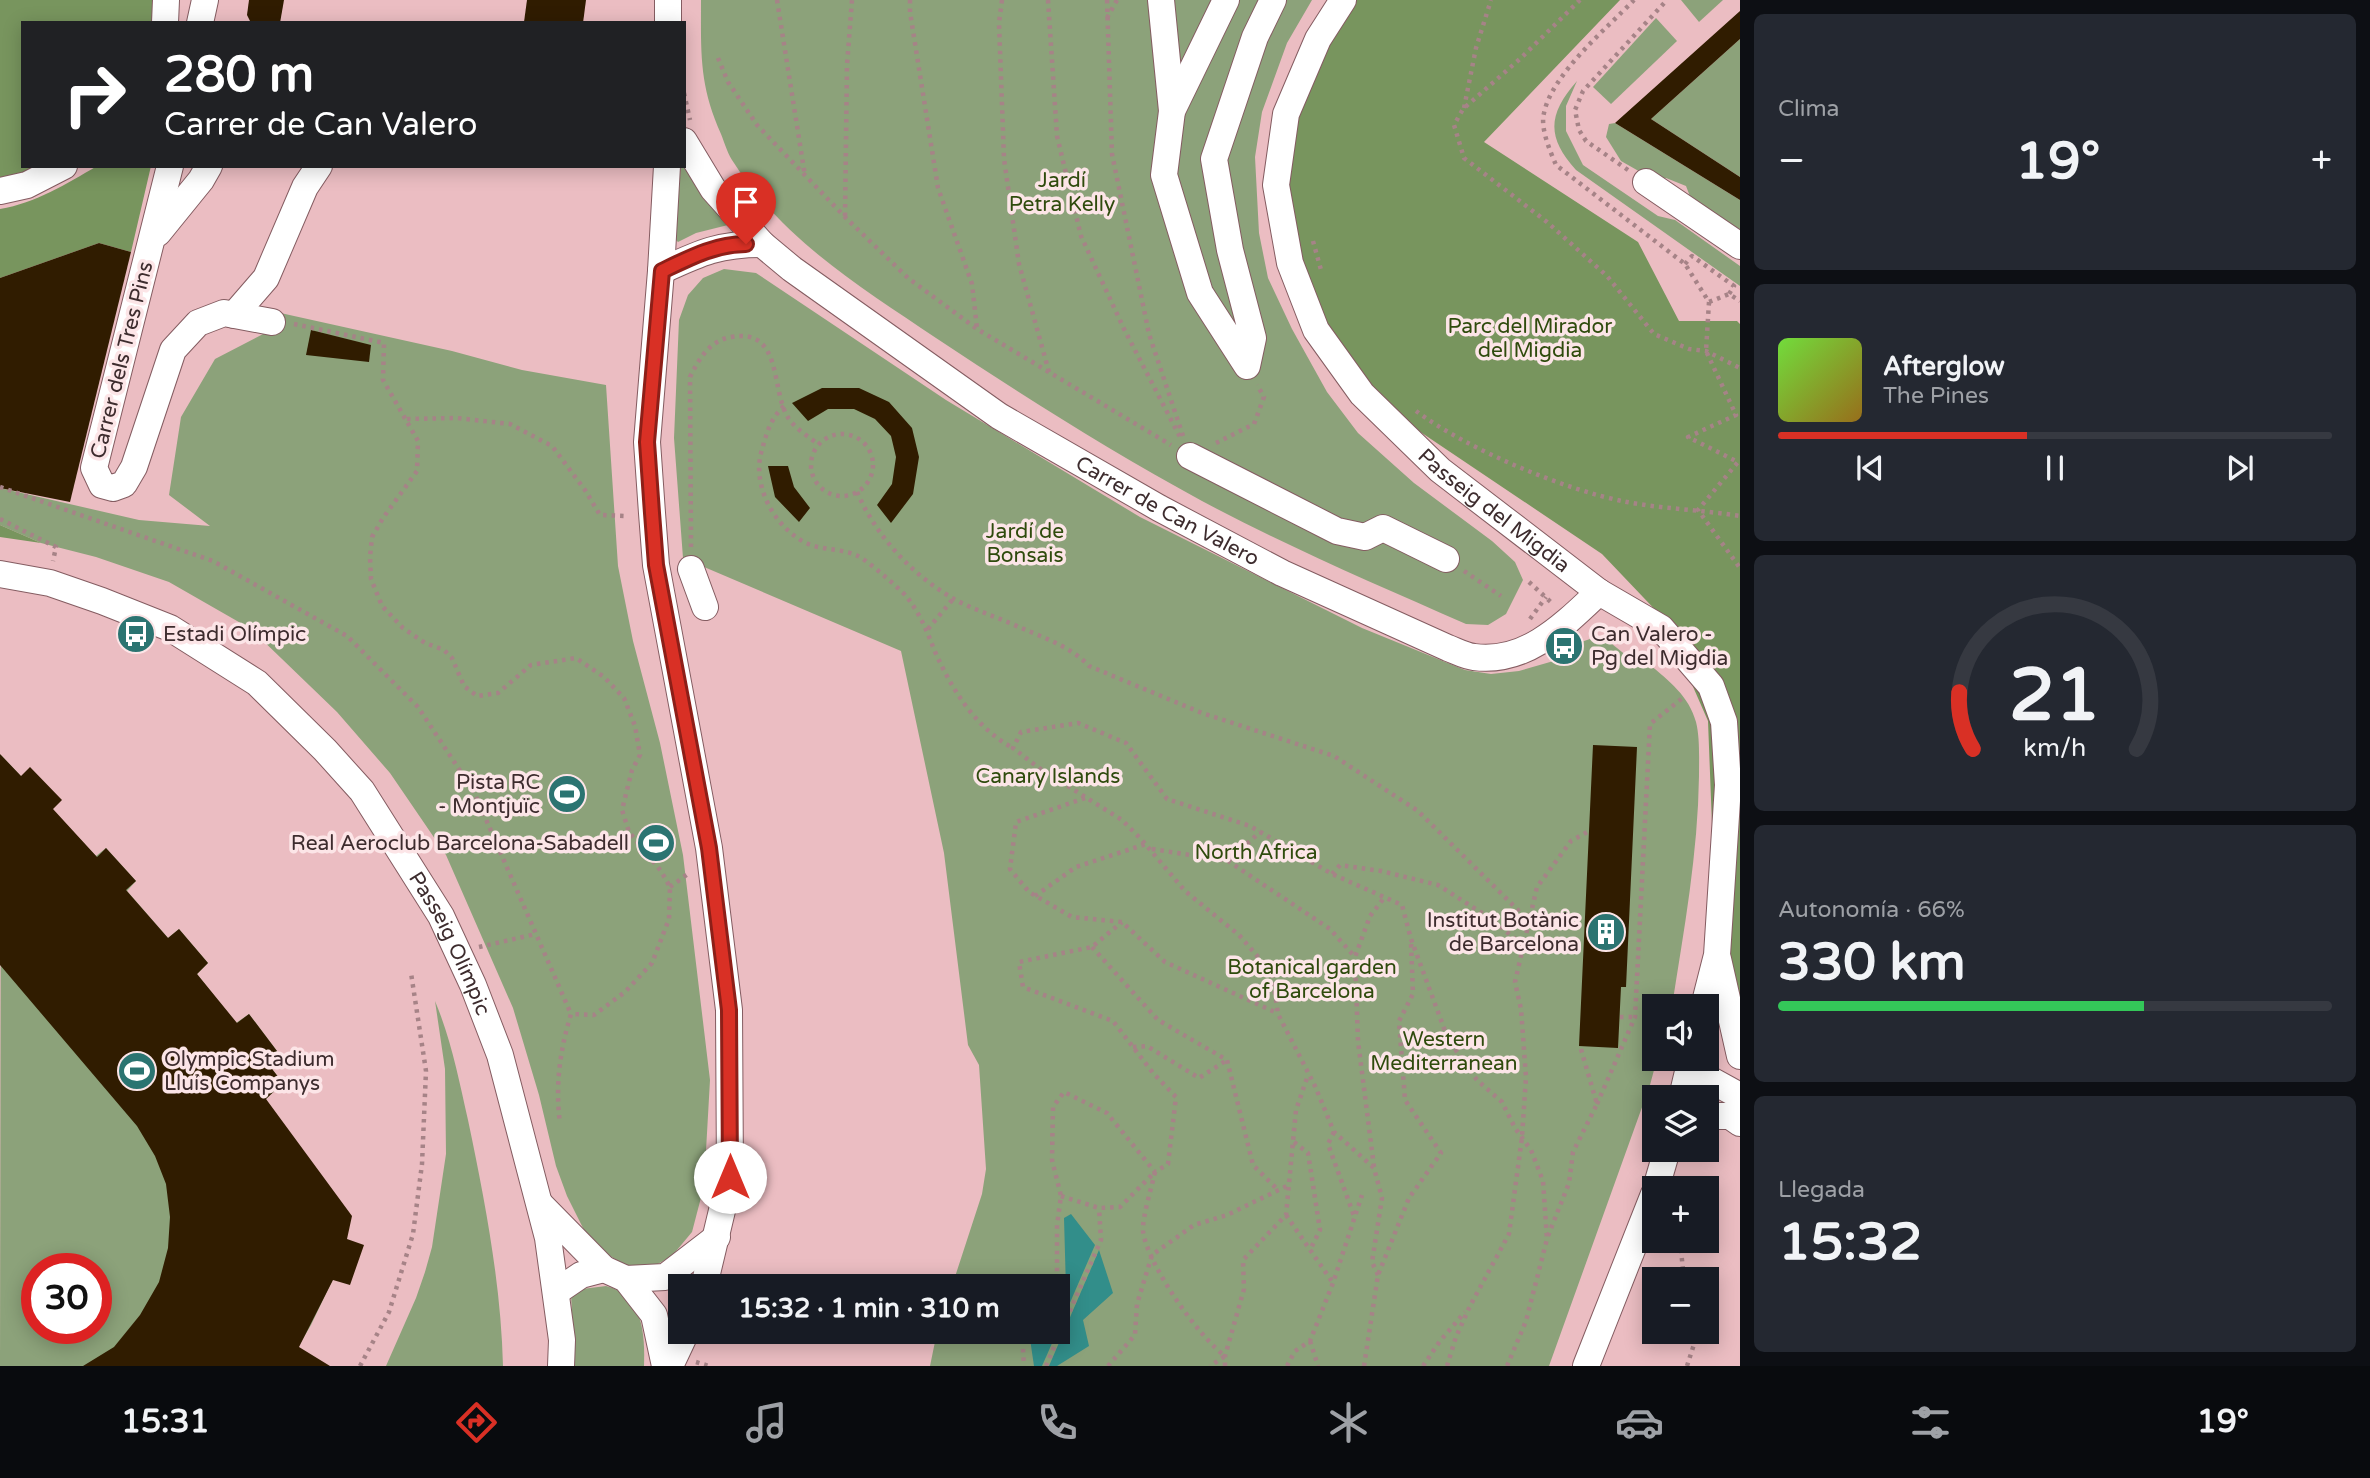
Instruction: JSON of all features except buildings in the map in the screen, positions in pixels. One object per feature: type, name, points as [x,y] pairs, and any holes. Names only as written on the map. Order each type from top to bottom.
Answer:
[{"type":"street","points":[[165,21],[166,0]]},
{"type":"street","points":[[200,21],[205,0]]},
{"type":"street","points":[[668,0],[668,21]]},
{"type":"street","points":[[1161,0],[1172,111],[1164,175],[1200,293],[1247,366]]},
{"type":"street","points":[[1172,111],[1226,0]]},
{"type":"street","points":[[1247,366],[1253,338],[1230,250],[1214,159],[1255,37],[1273,0]]},
{"type":"street","name":"Passeig del Migdia","points":[[1343,0],[1318,39],[1286,114],[1276,185],[1290,263],[1316,330],[1362,394],[1440,470],[1599,592],[1661,628],[1711,686],[1724,722],[1728,785],[1717,955],[1707,994]]},
{"type":"street","name":"Carrer de Can Valero","points":[[686,144],[713,189],[762,244],[792,269],[999,416],[1159,508],[1257,560],[1448,649],[1472,657],[1499,657],[1543,642],[1599,592]]},
{"type":"street","points":[[0,191],[27,185],[60,168]]},
{"type":"street","name":"Carrer dels Tres Pins","points":[[170,168],[94,468],[102,485],[113,488],[124,484],[134,467],[173,350],[198,323],[224,313],[272,322]]},
{"type":"street","points":[[152,240],[208,168]]},
{"type":"street","points":[[234,315],[266,278],[305,187],[318,168]]},
{"type":"street","points":[[667,168],[662,271],[647,442],[656,565],[709,848],[729,1010],[730,1177],[707,1274]]},
{"type":"street","points":[[1646,182],[1740,246]]},
{"type":"street","points":[[662,271],[696,254],[731,244],[762,244]]},
{"type":"street","points":[[1190,456],[1337,531],[1365,537],[1383,528],[1446,559]]},
{"type":"street","points":[[691,569],[705,607]]},
{"type":"street","name":"Passeig Olímpic","points":[[0,574],[50,583],[170,628],[257,683],[362,791],[435,906],[473,985],[499,1055],[548,1238],[562,1340],[561,1366]]},
{"type":"street","points":[[1717,955],[1740,1056]]},
{"type":"street","points":[[1702,1071],[1740,1097]]},
{"type":"street","points":[[1719,1116],[1730,1116],[1740,1123]]},
{"type":"street","points":[[539,1203],[615,1274],[654,1315],[667,1366]]},
{"type":"street","points":[[1587,1366],[1642,1225]]},
{"type":"street","points":[[556,1292],[581,1275],[665,1277],[718,1237]]},
{"type":"street","points":[[667,1366],[679,1344]]},
{"type":"path","points":[[777,0],[806,177]]},
{"type":"path","points":[[845,217],[847,65],[852,0]]},
{"type":"path","points":[[910,0],[938,188],[972,284],[978,329]]},
{"type":"path","points":[[1002,0],[999,23],[1004,159],[1019,264],[1049,373]]},
{"type":"path","points":[[1048,0],[1057,136],[1081,236],[1124,329],[1190,456]]},
{"type":"path","points":[[1107,0],[1112,154],[1149,334],[1190,456]]},
{"type":"path","points":[[1107,18],[1117,0]]},
{"type":"path","points":[[1491,0],[1476,48],[1463,109],[1454,125],[1464,158],[1547,222],[1607,276],[1654,334],[1689,349],[1706,351],[1740,368]]},
{"type":"path","points":[[1463,109],[1521,58],[1580,0]]},
{"type":"path","points":[[1634,0],[1557,81],[1543,115],[1549,148],[1556,165],[1685,264],[1709,302],[1706,351],[1736,415],[1688,437],[1738,462],[1698,510]]},
{"type":"path","points":[[1646,182],[1586,141],[1579,130],[1574,110],[1583,91],[1667,0]]},
{"type":"path","points":[[718,58],[728,82],[757,125],[908,278],[978,329],[1190,456]]},
{"type":"path","points":[[1311,236],[1322,276]]},
{"type":"path","points":[[1685,264],[1692,256],[1734,286],[1729,294],[1709,302]]},
{"type":"path","points":[[1729,294],[1740,301]]},
{"type":"path","points":[[308,326],[384,343],[383,380],[418,441],[416,471],[372,537],[371,579],[382,606],[403,628],[425,643],[444,650],[452,658],[464,686],[477,696],[498,693],[531,665],[576,659],[604,677],[624,698],[635,726],[640,754],[632,770],[622,810],[629,832],[661,871],[670,887],[668,919],[652,963],[625,992],[594,1015],[570,1014]]},
{"type":"path","points":[[691,569],[690,377],[711,345],[741,335],[752,337],[770,356],[776,371],[779,394],[789,419],[818,444]]},
{"type":"path","points":[[1190,456],[1254,424],[1264,397],[1247,366]]},
{"type":"path","points":[[783,406],[774,415],[759,461],[762,487],[779,523],[810,544],[859,556],[905,596],[928,629],[949,681],[967,709],[996,739],[1122,820],[1148,846],[1185,891],[1240,935],[1272,973],[1278,1014],[1334,1132],[1374,1168]]},
{"type":"path","points":[[1413,408],[1440,429],[1566,485],[1628,502],[1740,516]]},
{"type":"path","points":[[407,419],[457,418],[510,424],[552,446],[585,490],[600,516],[626,516]]},
{"type":"path","points":[[846,434],[855,436],[867,446],[872,455],[872,474],[857,492],[835,496],[816,483],[810,466],[812,455],[818,444],[828,437],[846,434]]},
{"type":"path","points":[[0,488],[213,561],[347,636],[418,707],[474,792],[570,1014],[563,1041],[556,1096],[560,1123]]},
{"type":"path","points":[[857,492],[867,515],[895,552],[954,599],[1049,639],[1083,659],[1089,666],[1202,713],[1334,756],[1418,811],[1518,910],[1528,928]]},
{"type":"path","points":[[1698,510],[1740,568]]},
{"type":"path","points":[[0,519],[56,547],[50,583]]},
{"type":"path","points":[[1446,559],[1502,596]]},
{"type":"path","points":[[1529,582],[1562,612]]},
{"type":"path","points":[[1525,624],[1546,597]]},
{"type":"path","points":[[928,629],[954,599]]},
{"type":"path","points":[[1507,1366],[1527,1321],[1547,1238],[1569,1183],[1573,1152],[1635,1017],[1650,724],[1685,696]]},
{"type":"path","points":[[1013,748],[1021,732],[1079,723],[1126,743],[1167,799],[1260,832],[1332,874],[1402,905],[1411,939],[1448,1039],[1477,1080],[1502,1102],[1531,1150],[1544,1181],[1547,1238]]},
{"type":"path","points":[[1086,798],[1016,822],[1010,869],[1029,892],[1072,917],[1122,922],[1166,962],[1278,1014]]},
{"type":"path","points":[[1447,1366],[1470,1306],[1509,1234],[1522,1138],[1526,1077],[1521,1009],[1515,982],[1537,887],[1571,841],[1589,831]]},
{"type":"path","points":[[1228,861],[1260,832]]},
{"type":"path","points":[[1035,895],[1076,867],[1148,846],[1228,861],[1330,929],[1354,957]]},
{"type":"path","points":[[1332,874],[1340,865],[1381,871],[1438,885],[1493,920],[1524,946]]},
{"type":"path","points":[[670,887],[692,871]]},
{"type":"path","points":[[1378,1275],[1372,1262],[1382,1198],[1374,1168],[1358,1041],[1354,957],[1370,916],[1384,898]]},
{"type":"path","points":[[1060,1196],[1099,1208],[1120,1208],[1155,1172],[1168,1164],[1176,1097],[1113,1021],[1023,987],[1018,962],[1092,947],[1122,922]]},
{"type":"path","points":[[459,954],[495,942],[536,934]]},
{"type":"path","points":[[1364,1366],[1378,1275],[1409,1198],[1441,1153],[1405,1100],[1399,1021],[1413,993],[1411,939]]},
{"type":"path","points":[[1092,947],[1158,1020],[1227,1060],[1253,1165],[1278,1190]]},
{"type":"path","points":[[360,1366],[389,1312],[415,1222],[422,1164],[426,1071],[411,972]]},
{"type":"path","points":[[1620,1017],[1635,1017]]},
{"type":"path","points":[[1132,1047],[1147,1046],[1199,1078],[1227,1060]]},
{"type":"path","points":[[1580,1046],[1597,1104]]},
{"type":"path","points":[[1225,1366],[1225,1356],[1244,1289],[1243,1261],[1286,1215],[1296,1110],[1308,1074]]},
{"type":"path","points":[[1057,1274],[1060,1196],[1052,1160],[1053,1107],[1064,1092],[1107,1113],[1155,1172]]},
{"type":"path","points":[[1334,1132],[1328,1144],[1354,1218]]},
{"type":"path","points":[[1293,1141],[1308,1153],[1318,1217],[1320,1230],[1310,1250]]},
{"type":"path","points":[[1155,1172],[1143,1230],[1152,1255],[1175,1300],[1210,1345],[1225,1356]]},
{"type":"path","points":[[1108,1366],[1135,1335],[1137,1304],[1152,1255],[1194,1225],[1227,1215],[1289,1185]]},
{"type":"path","points":[[1287,1366],[1295,1351],[1310,1341],[1333,1283],[1362,1195]]},
{"type":"path","points":[[1046,1366],[1101,1240],[1099,1208]]},
{"type":"path","points":[[1286,1215],[1333,1283]]},
{"type":"path","points":[[1423,1366],[1470,1306]]},
{"type":"path","points":[[1310,1341],[1318,1366]]},
{"type":"path","points":[[1023,1344],[1024,1366]]},
{"type":"path","points":[[1687,1366],[1693,1344]]},
{"type":"path","points":[[1210,1366],[1225,1356]]},
{"type":"green space","points":[[0,0],[156,0],[153,21],[21,21],[21,168],[38,168],[0,182]]},
{"type":"green space","name":"Jardí Petra Kelly","points":[[701,0],[1312,0],[1287,43],[1262,112],[1255,157],[1259,233],[1268,278],[1292,329],[1327,392],[1358,433],[1414,483],[1492,541],[1515,562],[1523,580],[1506,614],[1488,625],[1466,624],[1234,518],[1134,463],[1034,402],[852,281],[776,216],[754,191],[730,156],[705,84]]},
{"type":"green space","name":"Parc del Mirador del Migdia","points":[[1355,0],[1620,0],[1484,142],[1638,242],[1679,321],[1737,321],[1740,324],[1740,1040],[1717,955],[1708,721],[1663,618],[1602,554],[1384,405],[1327,327],[1291,230],[1289,177],[1295,126],[1323,44]]},
{"type":"green space","points":[[1681,0],[1723,0],[1699,22]]},
{"type":"green space","points":[[1656,18],[1677,41],[1611,104],[1593,87]]},
{"type":"green space","points":[[1740,39],[1740,177],[1651,119]]},
{"type":"green space","points":[[1577,81],[1566,106],[1566,131],[1583,165],[1658,216],[1675,220],[1740,266],[1740,286],[1576,170],[1566,158],[1559,147],[1554,126],[1560,104]]},
{"type":"green space","points":[[1615,123],[1740,200],[1740,235],[1691,199],[1686,186],[1666,178],[1658,182],[1621,161],[1606,137],[1609,124]]},
{"type":"green space","points":[[94,168],[151,168],[131,252],[99,243],[0,278],[0,209],[38,198]]},
{"type":"green space","points":[[681,168],[685,168],[728,225],[696,233],[678,242],[675,239]]},
{"type":"green space","name":"Botanical garden of Barcelona","points":[[724,269],[756,273],[946,400],[1140,517],[1362,628],[1465,670],[1491,674],[1519,671],[1557,660],[1584,641],[1593,638],[1612,644],[1642,668],[1649,664],[1671,683],[1689,704],[1699,741],[1698,805],[1690,891],[1674,994],[1642,994],[1642,1071],[1654,1071],[1650,1085],[1642,1085],[1642,1107],[1549,1366],[930,1366],[935,1344],[1070,1344],[1070,1274],[956,1274],[982,1194],[986,1169],[979,1065],[968,1045],[944,853],[901,651],[683,558],[674,438],[679,320],[688,295],[703,278]]},
{"type":"green space","points":[[276,312],[452,351],[522,370],[606,385],[618,566],[633,641],[660,743],[683,855],[710,1080],[704,1186],[692,1232],[672,1256],[656,1265],[627,1267],[601,1250],[586,1234],[556,1166],[539,1095],[513,1008],[446,855],[390,773],[337,712],[251,629],[169,582],[96,557],[41,543],[0,525],[0,488],[139,520],[210,526],[169,495],[181,417],[215,359],[267,332]]},
{"type":"green space","points":[[0,525],[41,543],[0,537]]},
{"type":"green space","name":"Olympic Stadium Lluís Companys","points":[[1,755],[96,856],[106,848],[136,881],[127,891],[168,938],[179,929],[208,963],[197,974],[236,1023],[249,1014],[277,1051],[265,1060],[283,1083],[266,1099],[332,1281],[287,1366],[0,1366]]},
{"type":"green space","points":[[435,1001],[454,1060],[480,1181],[496,1273],[503,1366],[386,1366],[425,1272],[432,1247],[446,1154],[445,1069]]},
{"type":"green space","points":[[606,1286],[628,1298],[635,1307],[644,1341],[644,1366],[575,1366],[571,1295],[582,1289]]},
{"type":"water","points":[[1071,1214],[1095,1245],[1070,1303],[1070,1274],[1066,1274],[1064,1218]]},
{"type":"water","points":[[1099,1250],[1113,1293],[1083,1320],[1089,1346],[1057,1366],[1049,1366],[1058,1344],[1070,1344],[1070,1317]]},
{"type":"water","points":[[1031,1344],[1052,1344],[1042,1366],[1034,1366]]},
{"type":"place","name":"Estadi Olímpic","points":[[136,634]]},
{"type":"place","name":"Can Valero - Pg del Migdia","points":[[1564,646]]},
{"type":"place","name":"Pista RC - Montjuïc","points":[[567,794]]},
{"type":"place","name":"Real Aeroclub Barcelona-Sabadell","points":[[656,843]]},
{"type":"place","name":"Institut Botànic de Barcelona","points":[[1606,932]]},
{"type":"place","name":"Olympic Stadium Lluís Companys","points":[[137,1071]]},
{"type":"route","points":[[730,1177],[729,1010],[709,848],[656,565],[647,442],[656,312],[662,271],[696,254],[731,244],[746,244]]},
{"type":"park label","name":"Jardí de Bonsais","points":[[1025,543]]},
{"type":"park label","name":"Canary Islands","points":[[1048,776]]},
{"type":"park label","name":"North Africa","points":[[1256,852]]},
{"type":"park label","name":"Western Mediterranean","points":[[1444,1051]]}]
